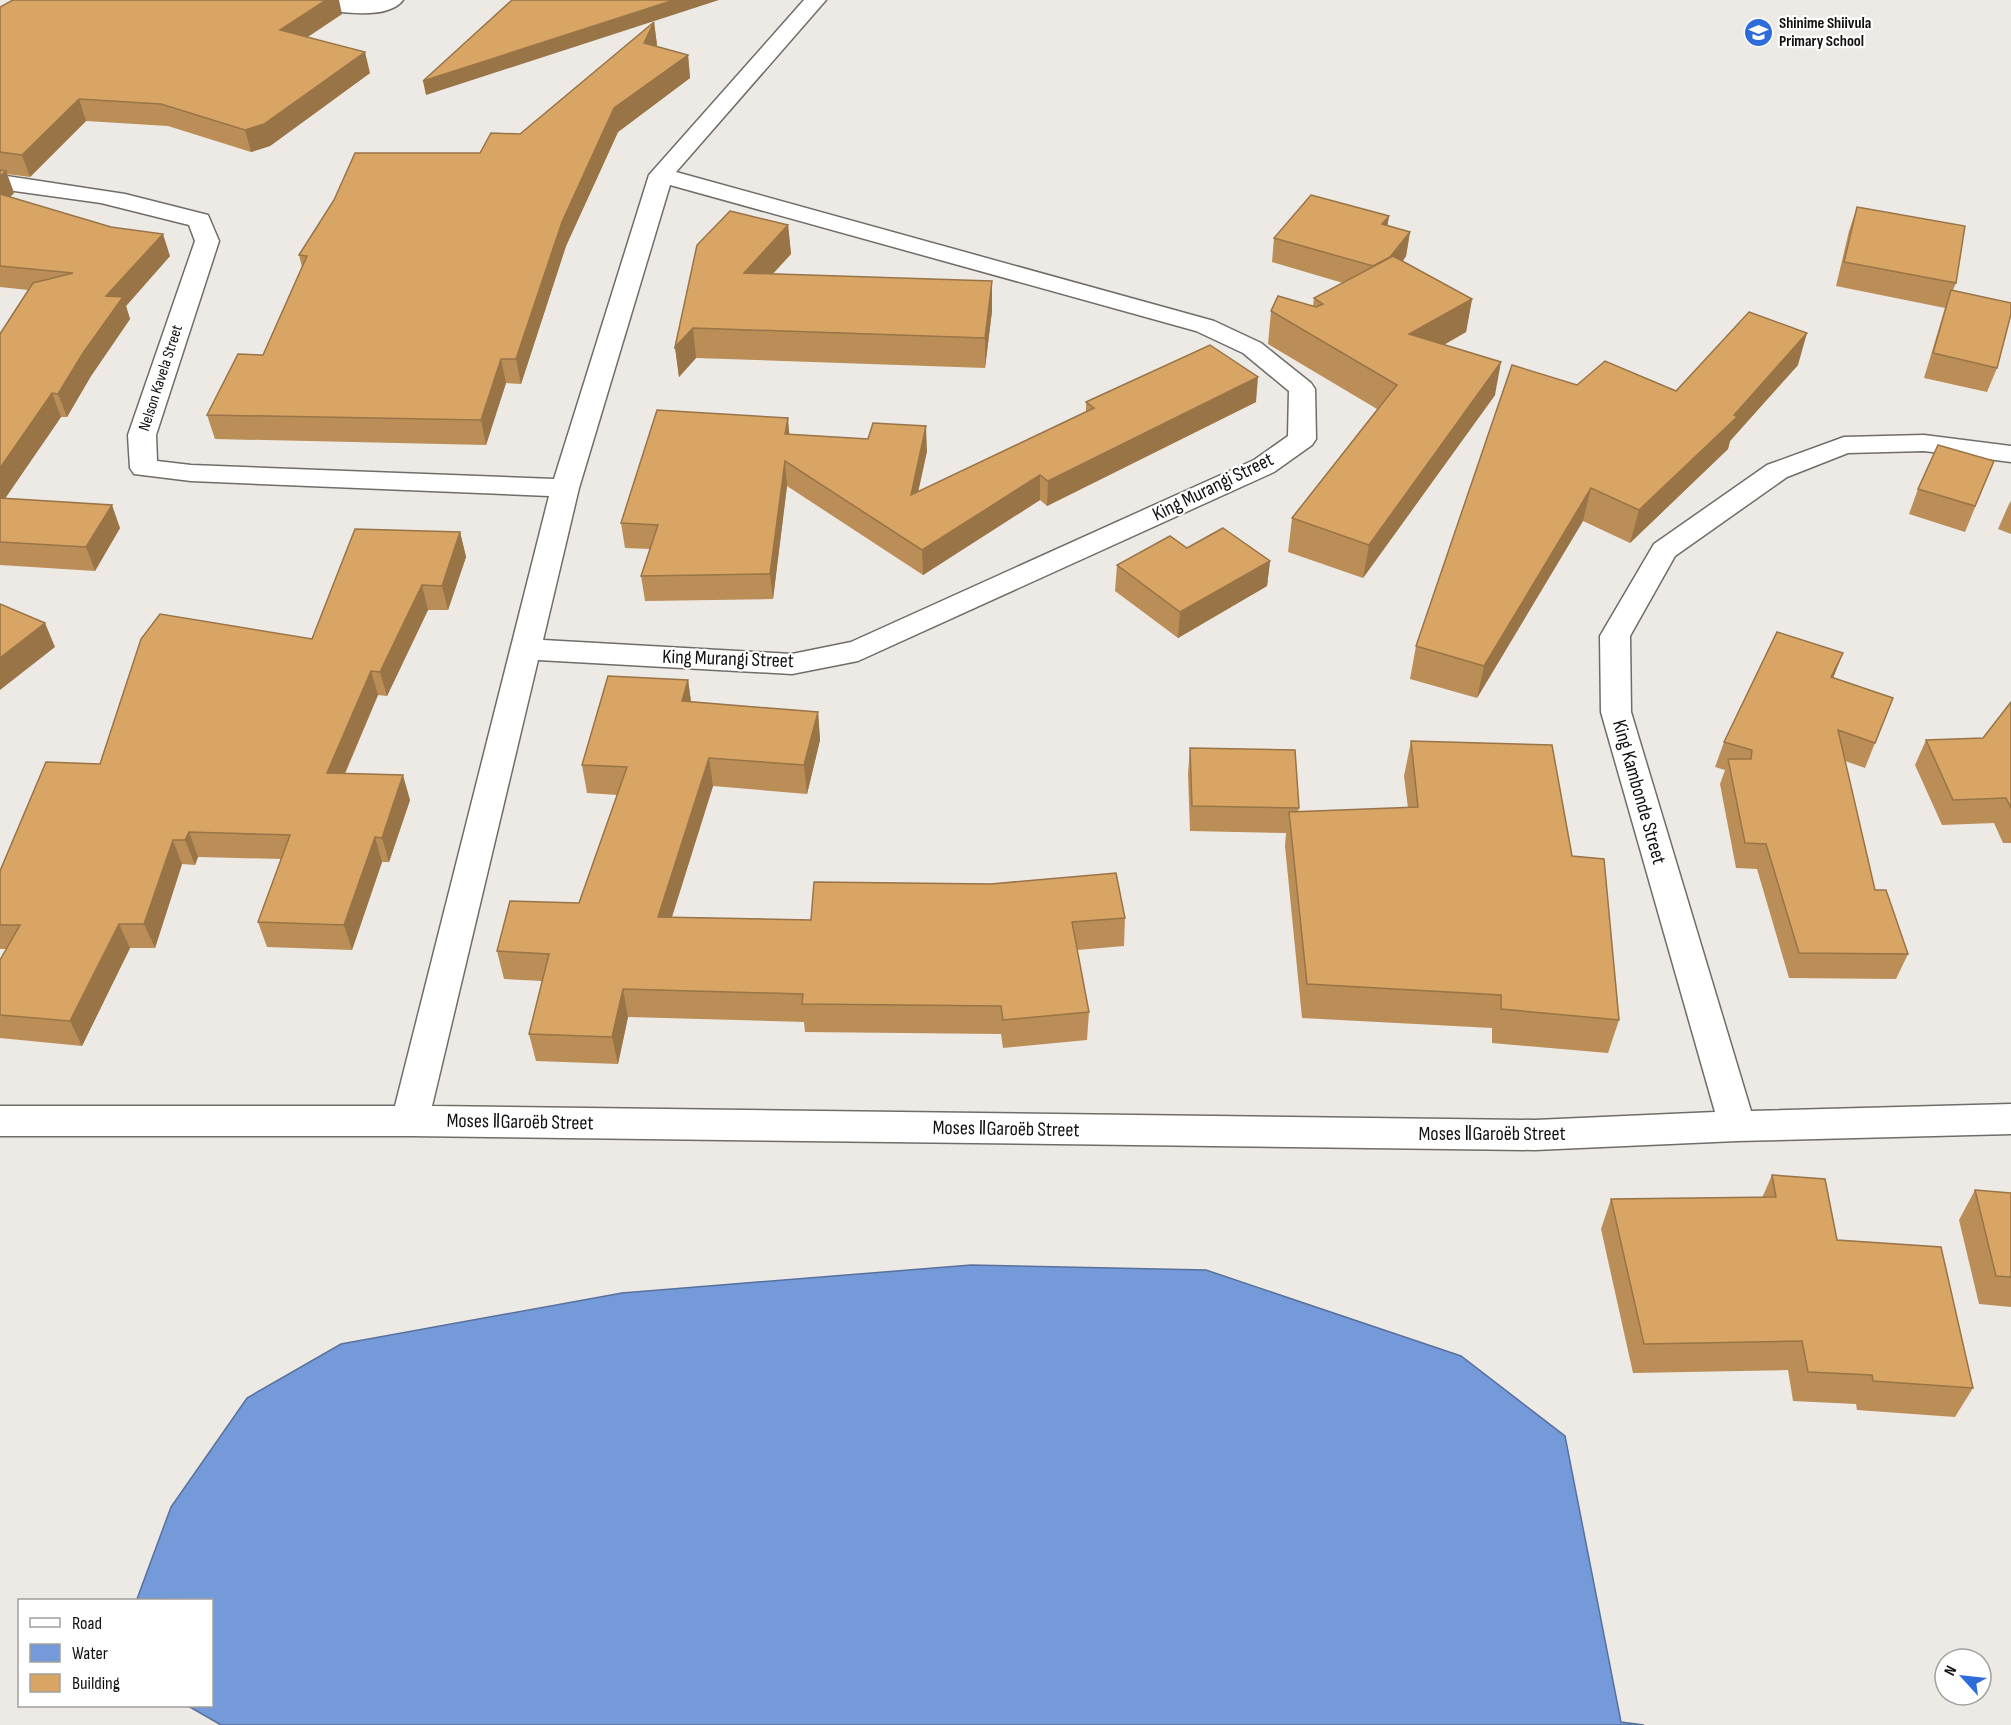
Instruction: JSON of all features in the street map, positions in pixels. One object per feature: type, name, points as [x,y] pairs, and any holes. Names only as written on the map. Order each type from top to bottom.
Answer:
[{"type":"street","points":[[308,0],[350,9],[376,6],[392,0]]},
{"type":"street","points":[[410,1121],[565,488],[661,175],[815,0]]},
{"type":"street","name":"King Murangi Street","points":[[526,650],[792,664],[858,651],[1264,466],[1302,439],[1302,389],[1252,348],[1205,326],[661,175]]},
{"type":"street","name":"Nelson Kavela Street","points":[[0,182],[62,189],[157,206],[199,220],[207,241],[142,435],[144,468],[191,473],[565,488]]},
{"type":"street","name":"King Kambonde Street","points":[[1737,1126],[1616,712],[1615,636],[1664,550],[1777,471],[1845,445],[1924,443],[2011,454]]},
{"type":"street","name":"Moses ǁGaroëb Street","points":[[0,1120],[410,1121],[1535,1135],[1737,1126],[2011,1119]]},
{"type":"water","points":[[971,1265],[1206,1270],[1461,1356],[1565,1436],[1621,1722],[1644,1725],[221,1725],[190,1707],[213,1707],[213,1599],[137,1599],[171,1507],[247,1398],[341,1344],[622,1293]]},
{"type":"building","points":[[13,0],[326,0],[280,30],[365,52],[264,124],[245,130],[161,104],[79,99],[22,155],[0,152],[0,7]]},
{"type":"building","points":[[512,0],[674,0],[423,81]]},
{"type":"building","points":[[654,22],[644,43],[688,55],[614,108],[562,222],[516,359],[501,359],[481,420],[207,415],[238,354],[263,355],[307,256],[299,255],[334,200],[355,153],[480,153],[491,133],[520,134]]},
{"type":"building","points":[[0,194],[111,227],[163,234],[106,296],[123,297],[83,353],[58,394],[52,393],[0,468],[0,334],[33,283],[73,273],[0,266]]},
{"type":"building","points":[[1311,195],[1389,216],[1382,224],[1410,232],[1390,257],[1373,266],[1274,238]]},
{"type":"building","points":[[1857,207],[1965,226],[1956,283],[1844,262]]},
{"type":"building","points":[[730,211],[788,225],[744,273],[992,281],[985,338],[693,328],[675,347],[697,245]]},
{"type":"building","points":[[1393,256],[1472,299],[1409,334],[1501,362],[1369,545],[1292,518],[1397,385],[1271,311],[1278,296],[1316,307],[1323,304],[1314,298]]},
{"type":"building","points":[[1951,290],[2011,303],[2011,314],[1997,368],[1933,353]]},
{"type":"building","points":[[1749,312],[1807,333],[1734,415],[1737,417],[1639,510],[1591,488],[1484,666],[1416,646],[1512,365],[1577,385],[1605,361],[1676,391]]},
{"type":"building","points":[[1210,345],[1258,377],[1048,481],[1040,475],[922,550],[785,461],[770,574],[641,576],[658,525],[621,523],[657,410],[788,418],[785,434],[868,439],[873,423],[926,426],[911,495],[1094,408],[1086,402]]},
{"type":"building","points":[[1938,445],[1994,461],[1975,506],[1918,489]]},
{"type":"building","points":[[0,498],[112,505],[86,547],[0,542]]},
{"type":"building","points":[[1223,528],[1270,561],[1180,612],[1117,565],[1170,536],[1187,548]]},
{"type":"building","points":[[355,529],[460,532],[442,586],[422,585],[380,672],[371,671],[327,773],[403,775],[382,838],[375,837],[344,925],[258,922],[290,835],[189,832],[185,840],[173,840],[144,924],[119,924],[70,1021],[0,1015],[0,960],[20,925],[0,925],[0,871],[46,762],[100,764],[141,639],[160,614],[312,639]]},
{"type":"building","points":[[0,604],[45,623],[0,658]]},
{"type":"building","points":[[1777,632],[1843,653],[1831,677],[1893,698],[1875,743],[1838,730],[1875,890],[1886,890],[1908,954],[1799,953],[1766,844],[1745,843],[1728,759],[1751,759],[1752,750],[1724,742]]},
{"type":"building","points":[[608,676],[688,680],[682,701],[818,712],[804,765],[709,758],[658,917],[811,920],[814,882],[991,884],[1116,873],[1125,918],[1072,922],[1089,1012],[1003,1020],[1001,1006],[802,1004],[803,994],[623,989],[612,1037],[529,1034],[549,954],[497,951],[510,901],[579,903],[627,767],[582,765]]},
{"type":"building","points":[[2011,702],[2011,808],[2006,798],[1953,800],[1926,740],[1983,738]]},
{"type":"building","points":[[1411,741],[1552,745],[1572,856],[1604,859],[1619,1020],[1501,1009],[1501,995],[1307,984],[1289,812],[1418,807]]},
{"type":"building","points":[[1190,748],[1295,750],[1299,808],[1192,806]]},
{"type":"building","points":[[1772,1175],[1825,1179],[1837,1240],[1941,1247],[1973,1388],[1873,1381],[1872,1375],[1808,1372],[1802,1341],[1644,1344],[1611,1199],[1776,1197]]},
{"type":"building","points":[[1975,1190],[2011,1193],[2011,1277],[1996,1276]]},
{"type":"place","name":"Shinime Shiivula Primary School","points":[[1758,32]]}]
